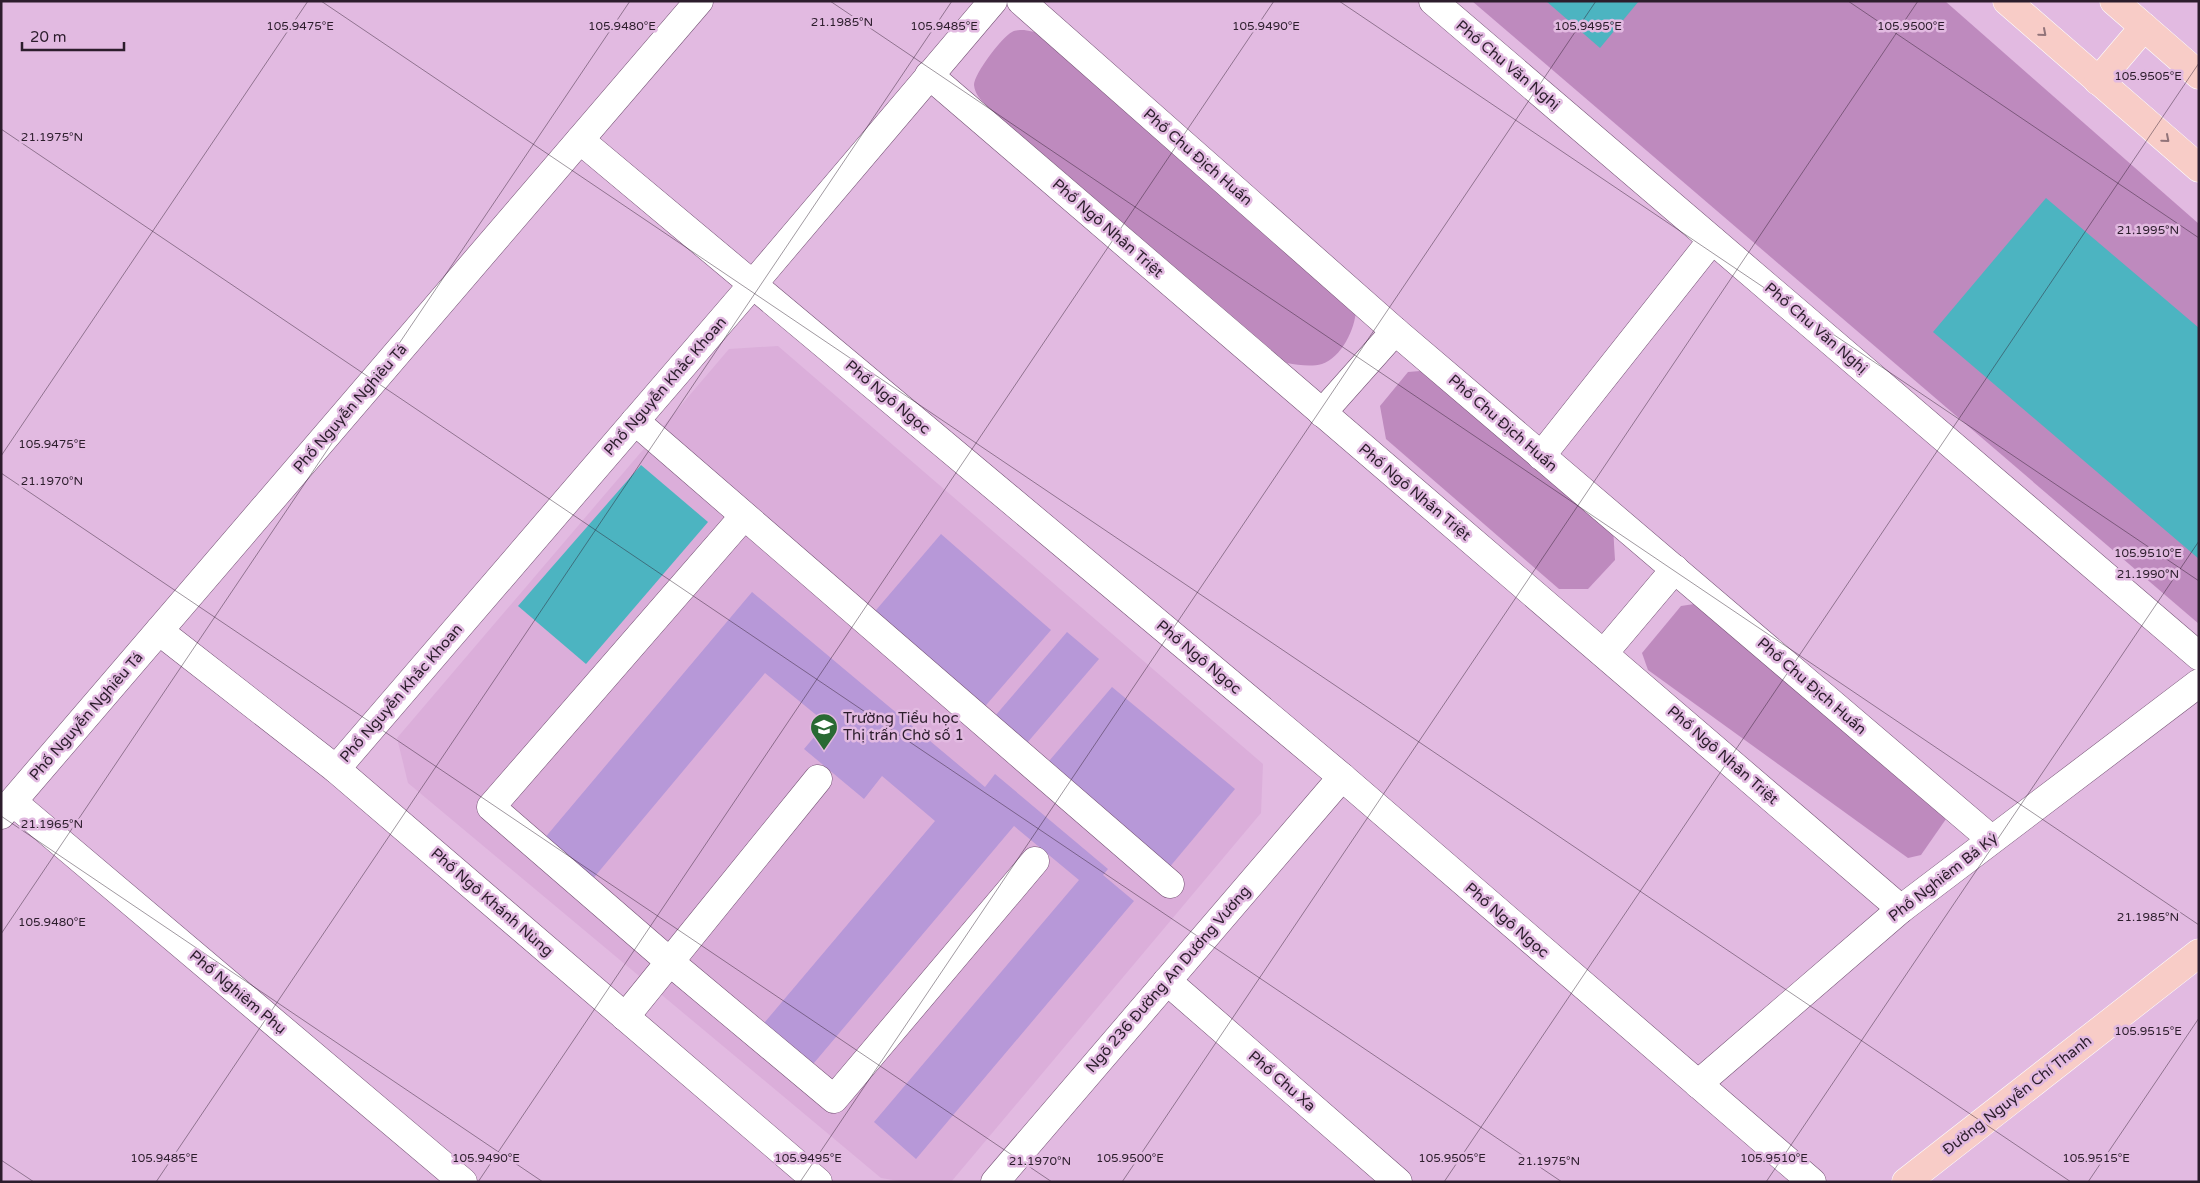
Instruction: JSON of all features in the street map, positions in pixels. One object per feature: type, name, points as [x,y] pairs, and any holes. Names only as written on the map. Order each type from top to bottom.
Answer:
[{"type":"main road","points":[[2006,1],[2199,168]]},
{"type":"main road","points":[[2114,1],[2199,75]]},
{"type":"main road","points":[[2098,81],[2144,27]]},
{"type":"main road","name":"Đường Nguyễn Chí Thanh","points":[[1906,1182],[2199,953]]},
{"type":"street","name":"Phố Nguyễn Nghiêu Tá","points":[[7,809],[699,1]]},
{"type":"street","name":"Phố Nguyễn Khắc Khoan","points":[[336,769],[753,284],[929,74],[993,1]]},
{"type":"street","name":"Phố Chu Địch Huấn","points":[[1021,1],[1395,331],[1991,839]]},
{"type":"street","name":"Phố Chu Văn Nghị","points":[[1432,1],[2199,656]]},
{"type":"street","name":"Phố Ngô Nhân Triệt","points":[[929,74],[1901,909]]},
{"type":"street","name":"Phố Ngô Ngọc","points":[[580,140],[1342,778],[1812,1182]]},
{"type":"street","points":[[1541,456],[1712,240]]},
{"type":"street","points":[[1322,413],[1395,331]]},
{"type":"street","points":[[635,421],[1170,884]]},
{"type":"street","points":[[744,516],[492,808],[670,962],[834,1099],[1035,861]]},
{"type":"street","points":[[1604,653],[1674,569]]},
{"type":"street","name":"Phố Ngô Khánh Nùng","points":[[159,631],[336,769],[818,1182]]},
{"type":"street","name":"Phố Nghiêm Bá Ký","points":[[1698,1084],[1901,909],[1991,839],[2199,684]]},
{"type":"street","points":[[626,1017],[818,778]]},
{"type":"street","name":"Ngõ 236 Đường An Dương Vương","points":[[995,1182],[1342,778]]},
{"type":"street","name":"Phố Nghiêm Phụ","points":[[7,809],[462,1182]]},
{"type":"street","name":"Phố Chu Xa","points":[[1167,981],[1398,1182]]},
{"type":"shaded area","points":[[1472,1],[1945,1],[2199,224],[2199,624]]},
{"type":"shaded area","points":[[1546,1],[1639,1],[1600,48]]},
{"type":"shaded area","points":[[1015,31],[1035,32],[1043,37],[1356,310],[1350,334],[1336,355],[1318,365],[1287,363],[984,103],[978,96],[974,85],[975,80],[989,56],[1007,35]]},
{"type":"shaded area","points":[[2046,198],[2199,328],[2199,559],[1933,332]]},
{"type":"shaded area","name":"Trường Tiểu học Thị trấn Chờ số 1","points":[[778,346],[1263,764],[1261,813],[951,1182],[905,1182],[881,1178],[408,783],[397,738],[729,349]]},
{"type":"shaded area","points":[[1432,370],[1613,527],[1615,560],[1588,589],[1559,589],[1386,439],[1380,406],[1408,372]]},
{"type":"shaded area","points":[[641,465],[708,522],[586,664],[518,606]]},
{"type":"shaded area","points":[[1707,602],[1946,819],[1921,855],[1908,858],[1648,670],[1642,653],[1681,606]]},
{"type":"building","points":[[941,534],[1051,630],[981,711],[871,616]]},
{"type":"building","points":[[752,592],[985,787],[995,774],[1108,869],[1103,875],[1134,901],[916,1159],[874,1122],[1079,880],[1014,826],[803,1076],[754,1035],[935,821],[882,776],[864,799],[804,749],[826,723],[765,673],[586,887],[538,846]]},
{"type":"building","points":[[1067,632],[1099,659],[1027,743],[995,716]]},
{"type":"building","points":[[1112,687],[1235,789],[1168,869],[1044,767]]},
{"type":"place","name":"Trường Tiểu học Thị trấn Chờ số 1","points":[[824,751]]}]
